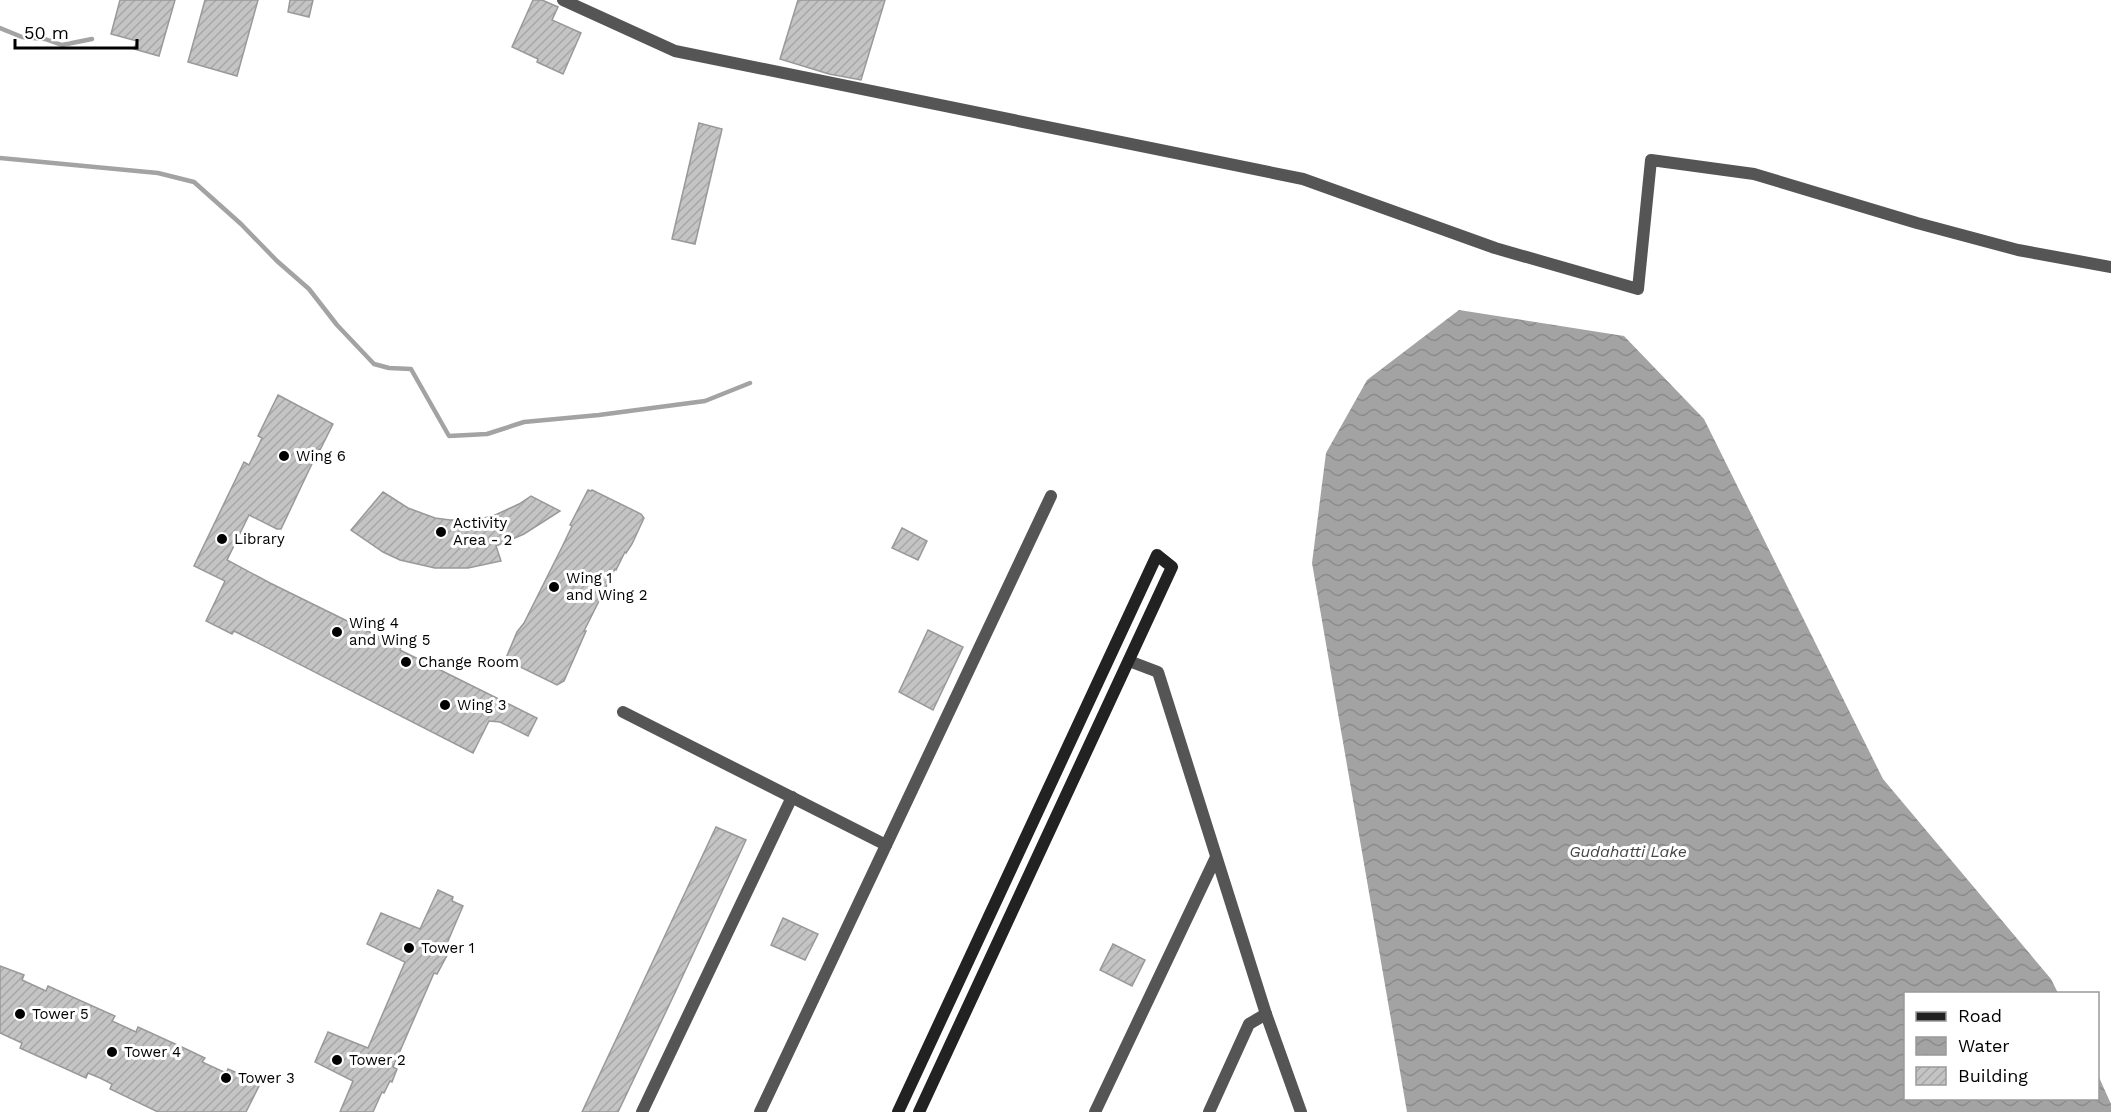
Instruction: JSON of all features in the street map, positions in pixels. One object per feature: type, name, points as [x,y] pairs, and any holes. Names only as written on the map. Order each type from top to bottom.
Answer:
[{"type":"street","points":[[563,0],[675,51],[1303,179],[1495,248],[1638,289],[1651,160],[1754,174],[1917,223],[2018,250],[2111,267]]},
{"type":"street","points":[[760,1112],[1051,496]]},
{"type":"street","points":[[898,1112],[1157,555],[1172,567],[920,1112]]},
{"type":"street","points":[[1129,661],[1158,672],[1266,1014],[1301,1112]]},
{"type":"street","points":[[623,711],[886,845]]},
{"type":"street","points":[[642,1112],[792,797]]},
{"type":"street","points":[[1095,1112],[1216,857]]},
{"type":"street","points":[[1209,1112],[1249,1024],[1266,1014]]},
{"type":"water","name":"Gudahatti Lake","points":[[1459,310],[1624,336],[1704,419],[1883,779],[2051,979],[2058,992],[1904,992],[1904,1100],[2099,1100],[2099,1077],[2111,1104],[2111,1112],[1407,1112],[1312,563],[1326,453],[1367,380]]},
{"type":"building","points":[[120,0],[175,0],[159,56],[134,49],[137,41],[111,34]]},
{"type":"building","points":[[205,0],[258,0],[237,76],[188,62]]},
{"type":"building","points":[[290,0],[313,0],[309,17],[288,12]]},
{"type":"building","points":[[533,0],[542,0],[558,7],[552,20],[581,33],[563,74],[512,47]]},
{"type":"building","points":[[798,0],[885,0],[861,80],[829,74],[780,59]]},
{"type":"building","points":[[699,123],[722,129],[695,244],[672,239]]},
{"type":"building","points":[[278,395],[333,424],[281,529],[249,515],[227,560],[537,718],[528,736],[500,722],[489,721],[473,753],[234,631],[232,634],[206,621],[225,581],[194,566],[244,462],[249,465],[262,438],[258,436]]},
{"type":"building","name":"Wing 1 and Wing 2","points":[[588,490],[641,514],[644,518],[584,631],[586,631],[564,681],[557,685],[506,658]]},
{"type":"building","name":"Activity Area - 2","points":[[383,492],[408,508],[435,518],[450,520],[493,516],[531,496],[560,511],[524,534],[496,546],[501,561],[468,568],[435,568],[400,560],[383,552],[351,530]]},
{"type":"building","points":[[902,528],[927,541],[918,560],[892,548]]},
{"type":"building","points":[[928,630],[963,647],[933,710],[899,692]]},
{"type":"building","points":[[716,827],[746,840],[672,999],[618,1112],[582,1112]]},
{"type":"building","points":[[438,890],[453,897],[452,901],[463,906],[445,948],[450,950],[437,974],[434,973],[393,1067],[397,1069],[392,1082],[390,1081],[384,1093],[382,1092],[373,1112],[340,1112],[353,1081],[315,1062],[328,1032],[368,1048],[405,962],[367,944],[381,913],[420,929]]},
{"type":"building","points":[[783,918],[818,934],[805,960],[771,945]]},
{"type":"building","points":[[1113,944],[1145,960],[1132,986],[1100,970]]},
{"type":"building","points":[[0,966],[24,975],[22,980],[46,991],[48,986],[115,1016],[112,1021],[136,1032],[138,1027],[186,1049],[205,1058],[202,1062],[226,1073],[228,1069],[258,1082],[259,1086],[246,1112],[158,1112],[110,1089],[112,1084],[100,1078],[88,1073],[86,1078],[20,1048],[22,1043],[0,1033]]},
{"type":"waterway","points":[[0,28],[22,37],[45,39],[62,45],[92,39]]},
{"type":"waterway","points":[[0,158],[158,173],[194,182],[309,289],[337,325],[374,364],[389,368],[411,369],[449,436],[487,434],[524,422],[705,401],[750,383]]},
{"type":"place","name":"Wing 6","points":[[284,456]]},
{"type":"place","name":"Activity Area - 2","points":[[441,532]]},
{"type":"place","name":"Library","points":[[222,539]]},
{"type":"place","name":"Wing 1 and Wing 2","points":[[554,587]]},
{"type":"place","name":"Wing 4 and Wing 5","points":[[337,632]]},
{"type":"place","name":"Change Room","points":[[406,662]]},
{"type":"place","name":"Wing 3","points":[[445,705]]},
{"type":"place","name":"Tower 1","points":[[409,948]]},
{"type":"place","name":"Tower 5","points":[[20,1014]]},
{"type":"place","name":"Tower 4","points":[[112,1052]]},
{"type":"place","name":"Tower 2","points":[[337,1060]]},
{"type":"place","name":"Tower 3","points":[[226,1078]]}]
